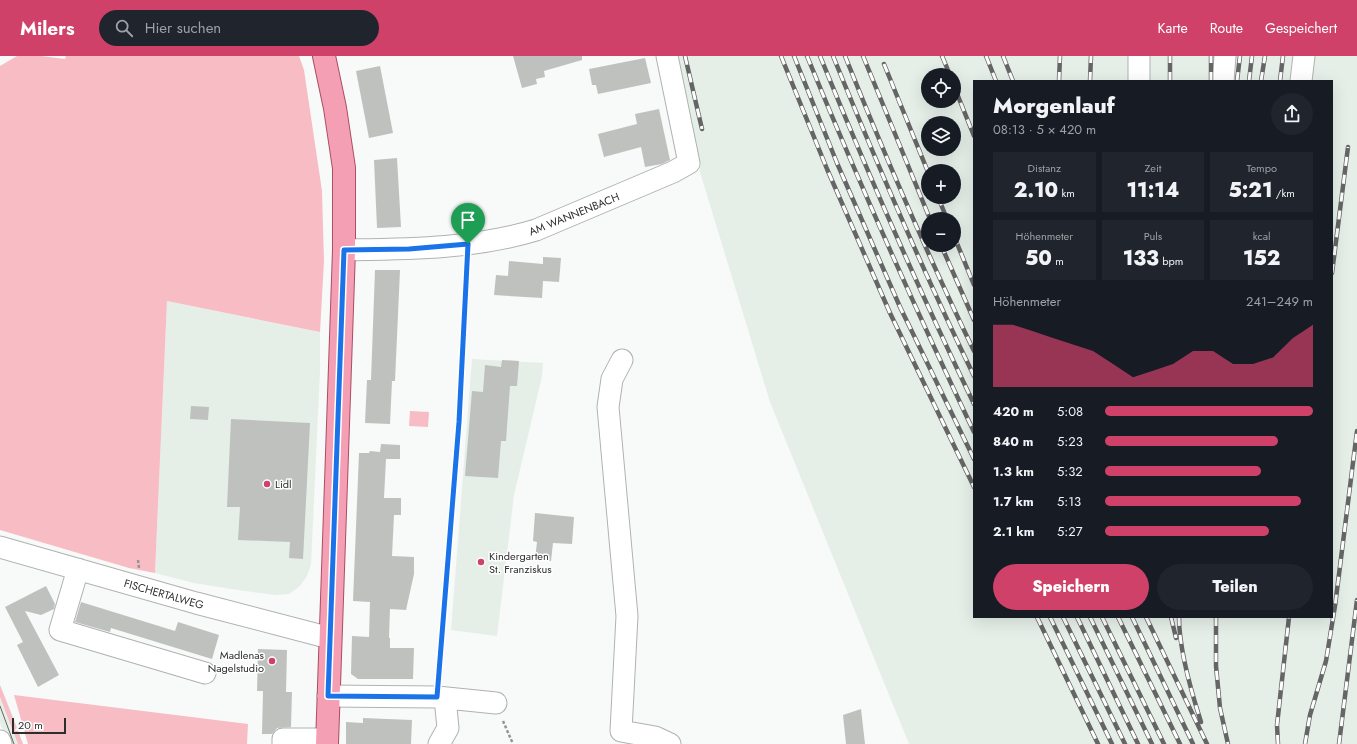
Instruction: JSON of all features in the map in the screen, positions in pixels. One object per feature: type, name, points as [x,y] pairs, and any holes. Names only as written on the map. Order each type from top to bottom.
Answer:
[{"type":"main road","points":[[324,56],[335,108],[344,168],[344,250],[327,742]]},
{"type":"street","name":"AM WANNENBACH","points":[[344,250],[409,249],[468,244],[508,238],[536,230],[673,172],[689,162],[667,56]]},
{"type":"street","points":[[1139,80],[1140,56]]},
{"type":"street","points":[[1223,80],[1225,56]]},
{"type":"street","points":[[1301,80],[1304,56]]},
{"type":"street","points":[[622,360],[612,379],[608,407],[627,616],[621,731],[655,737],[670,744]]},
{"type":"street","name":"FISCHERTALWEG","points":[[0,547],[196,603],[330,638]]},
{"type":"street","points":[[78,570],[60,630],[205,673]]},
{"type":"street","points":[[328,696],[441,698],[496,703]]},
{"type":"street","points":[[439,744],[448,728],[441,698]]},
{"type":"street","points":[[283,744],[283,739],[327,742]]},
{"type":"path","points":[[441,698],[459,422],[468,244]]},
{"type":"path","points":[[496,703],[513,744]]},
{"type":"shaded area","points":[[17,56],[41,56],[65,59],[66,56],[299,56],[304,70],[322,191],[324,261],[320,332],[167,301],[155,573],[129,568],[0,530],[0,66]]},
{"type":"shaded area","points":[[677,56],[1357,56],[1357,744],[909,744],[770,402],[700,172]]},
{"type":"shaded area","points":[[167,301],[320,332],[320,371],[311,564],[307,576],[300,586],[289,594],[275,595],[231,589],[194,583],[155,573]]},
{"type":"shaded area","name":"Kindergarten St. Franziskus","points":[[472,359],[543,363],[542,376],[514,495],[497,636],[451,630]]},
{"type":"shaded area","points":[[410,411],[429,412],[428,427],[409,426]]},
{"type":"shaded area","points":[[0,685],[23,744],[8,744],[0,723]]},
{"type":"shaded area","points":[[0,685],[23,744],[18,744],[0,697]]},
{"type":"shaded area","points":[[14,695],[248,724],[247,744],[28,744]]},
{"type":"building","points":[[513,56],[582,56],[582,60],[544,71],[545,77],[536,79],[537,84],[522,88]]},
{"type":"building","points":[[645,58],[651,83],[598,94],[596,85],[592,85],[589,69]]},
{"type":"building","points":[[380,66],[393,133],[369,138],[356,71]]},
{"type":"building","points":[[659,109],[670,160],[662,164],[645,167],[641,147],[604,157],[598,134],[637,124],[635,114]]},
{"type":"building","points":[[397,158],[401,227],[377,228],[374,160]]},
{"type":"building","points":[[543,257],[561,258],[559,282],[543,281],[542,298],[494,295],[496,275],[508,276],[509,261],[543,264]]},
{"type":"building","points":[[375,270],[400,270],[395,381],[392,381],[390,424],[365,423],[367,380],[371,380]]},
{"type":"building","points":[[502,360],[519,361],[517,386],[510,386],[506,441],[501,441],[498,478],[465,476],[472,391],[483,392],[485,365],[501,367]]},
{"type":"building","points":[[191,406],[209,407],[208,420],[190,419]]},
{"type":"building","name":"Lidl","points":[[231,419],[310,423],[303,559],[289,558],[290,542],[238,540],[240,507],[227,507]]},
{"type":"building","points":[[381,444],[400,445],[400,459],[386,459],[384,498],[401,498],[401,515],[394,515],[392,556],[414,557],[414,574],[406,610],[390,609],[389,638],[390,648],[414,648],[413,679],[358,679],[351,674],[352,636],[369,637],[370,602],[353,601],[359,453],[369,453],[370,451],[380,452]]},
{"type":"building","points":[[535,513],[574,517],[572,544],[553,543],[551,561],[535,559],[537,542],[533,541]]},
{"type":"building","points":[[46,586],[55,604],[54,609],[41,615],[25,611],[59,675],[38,687],[17,645],[23,642],[5,607]]},
{"type":"building","points":[[81,602],[175,631],[178,622],[219,635],[212,659],[111,628],[110,632],[75,622]]},
{"type":"building","points":[[258,649],[287,650],[286,692],[292,692],[291,727],[277,728],[272,734],[262,734],[263,691],[257,691]]},
{"type":"building","points":[[861,709],[865,744],[846,744],[843,715]]},
{"type":"building","points":[[363,718],[412,720],[411,744],[346,744],[346,722],[363,723]]},
{"type":"tram line","points":[[0,706],[14,744]]},
{"type":"railway","points":[[685,56],[702,129]]},
{"type":"railway","points":[[781,56],[827,169],[890,313],[973,485]]},
{"type":"railway","points":[[794,56],[837,163],[900,307],[973,457]]},
{"type":"railway","points":[[807,56],[888,245],[973,430]]},
{"type":"railway","points":[[820,56],[894,232],[973,402]]},
{"type":"railway","points":[[833,56],[901,217],[973,374]]},
{"type":"railway","points":[[845,56],[907,205],[973,349]]},
{"type":"railway","points":[[863,56],[927,212]]},
{"type":"railway","points":[[942,56],[947,68]]},
{"type":"railway","points":[[986,56],[996,80]]},
{"type":"railway","points":[[1003,56],[1013,80]]},
{"type":"railway","points":[[1059,80],[1060,56]]},
{"type":"railway","points":[[1090,80],[1091,56]]},
{"type":"railway","points":[[1170,56],[1170,80]]},
{"type":"railway","points":[[1211,56],[1211,80]]},
{"type":"railway","points":[[1237,80],[1240,56]]},
{"type":"railway","points":[[1249,80],[1252,56]]},
{"type":"railway","points":[[1261,80],[1265,56]]},
{"type":"railway","points":[[1280,80],[1283,56]]},
{"type":"railway","points":[[884,64],[925,164]]},
{"type":"railway","points":[[961,104],[973,134]]},
{"type":"railway","points":[[1333,265],[1348,147]]},
{"type":"railway","points":[[941,204],[944,212]]},
{"type":"railway","points":[[944,252],[973,318]]},
{"type":"railway","points":[[961,252],[973,283]]},
{"type":"railway","points":[[1305,744],[1310,715],[1326,661],[1335,606],[1357,431]]},
{"type":"railway","points":[[1339,744],[1357,600]]},
{"type":"railway","points":[[1037,618],[1098,744]]},
{"type":"railway","points":[[1050,618],[1112,744]]},
{"type":"railway","points":[[1063,618],[1125,744]]},
{"type":"railway","points":[[1077,618],[1138,744]]},
{"type":"railway","points":[[1090,618],[1152,744]]},
{"type":"railway","points":[[1102,618],[1164,744]]},
{"type":"railway","points":[[1118,618],[1180,744]]},
{"type":"railway","points":[[1132,618],[1193,744]]},
{"type":"railway","points":[[1146,618],[1207,744]]},
{"type":"railway","points":[[1171,618],[1176,638]]},
{"type":"railway","points":[[1179,618],[1183,656],[1201,722]]},
{"type":"railway","points":[[1216,618],[1216,666],[1220,708],[1228,744]]},
{"type":"railway","points":[[1278,744],[1277,725],[1289,618]]},
{"type":"place","name":"Lidl","points":[[267,484]]},
{"type":"place","name":"Kindergarten St. Franziskus","points":[[481,562]]},
{"type":"place","name":"Madlenas Nagelstudio","points":[[272,661]]},
{"type":"route","points":[[468,244],[459,422],[437,697],[328,696],[344,250],[409,249],[468,244]]}]
